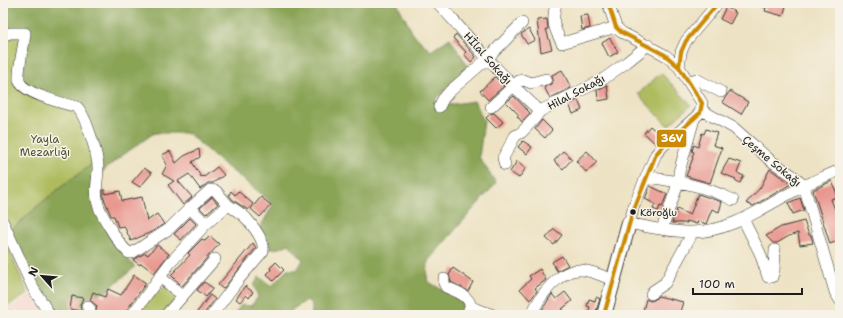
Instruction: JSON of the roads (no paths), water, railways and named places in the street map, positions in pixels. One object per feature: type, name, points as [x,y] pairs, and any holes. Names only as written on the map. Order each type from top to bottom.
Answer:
[{"type":"main road","points":[[604,315],[629,223]]},
{"type":"street","name":"Hİlal Sokağı","points":[[438,3],[487,59],[540,111]]},
{"type":"street","points":[[556,3],[553,18],[556,33],[562,43],[616,27]]},
{"type":"street","points":[[608,3],[616,27],[621,32],[665,55],[678,67],[702,103],[679,172],[679,181],[662,229]]},
{"type":"street","points":[[678,67],[681,52],[686,42],[718,3]]},
{"type":"street","points":[[439,107],[449,92],[487,59],[522,23]]},
{"type":"street","points":[[3,36],[10,33],[25,33],[19,79],[20,83],[34,93],[77,107],[81,111],[87,126],[98,165],[96,192],[98,204],[102,214],[125,251],[132,253],[169,229],[210,190],[216,191],[228,205],[246,218],[258,235],[264,251],[239,279],[212,315]]},
{"type":"street","name":"Hilal Sokağı","points":[[506,165],[503,158],[510,142],[515,136],[522,132],[540,111],[602,80],[648,45]]},
{"type":"street","points":[[491,107],[519,81],[524,80],[531,82],[546,79]]},
{"type":"street","points":[[689,82],[696,79],[721,92]]},
{"type":"street","points":[[698,114],[656,154],[635,203],[629,223],[662,229],[693,232],[718,228],[743,219],[804,186],[840,170]]},
{"type":"street","name":"Çeşme Sokağı","points":[[698,114],[734,128],[770,160],[793,176],[804,186],[835,292],[840,300]]},
{"type":"street","points":[[646,177],[679,181],[723,195],[732,200]]},
{"type":"street","points":[[132,315],[170,263],[206,224],[228,205]]},
{"type":"street","points":[[190,208],[206,224]]},
{"type":"street","points":[[743,219],[760,253],[768,277],[772,277],[774,271],[775,250]]},
{"type":"street","points":[[3,222],[33,288],[50,315]]},
{"type":"street","points":[[651,294],[665,283],[693,232]]},
{"type":"street","points":[[166,315],[215,259]]},
{"type":"street","points":[[532,315],[540,298],[554,282],[560,277],[576,270],[585,271],[614,280]]},
{"type":"street","points":[[160,277],[182,295]]},
{"type":"street","points":[[444,279],[446,287],[458,292],[471,304],[470,311],[493,315]]},
{"type":"place","name":"Köroğlu","points":[[633,212]]},
{"type":"park label","name":"Yayla Mezarlığı","points":[[45,145]]}]
